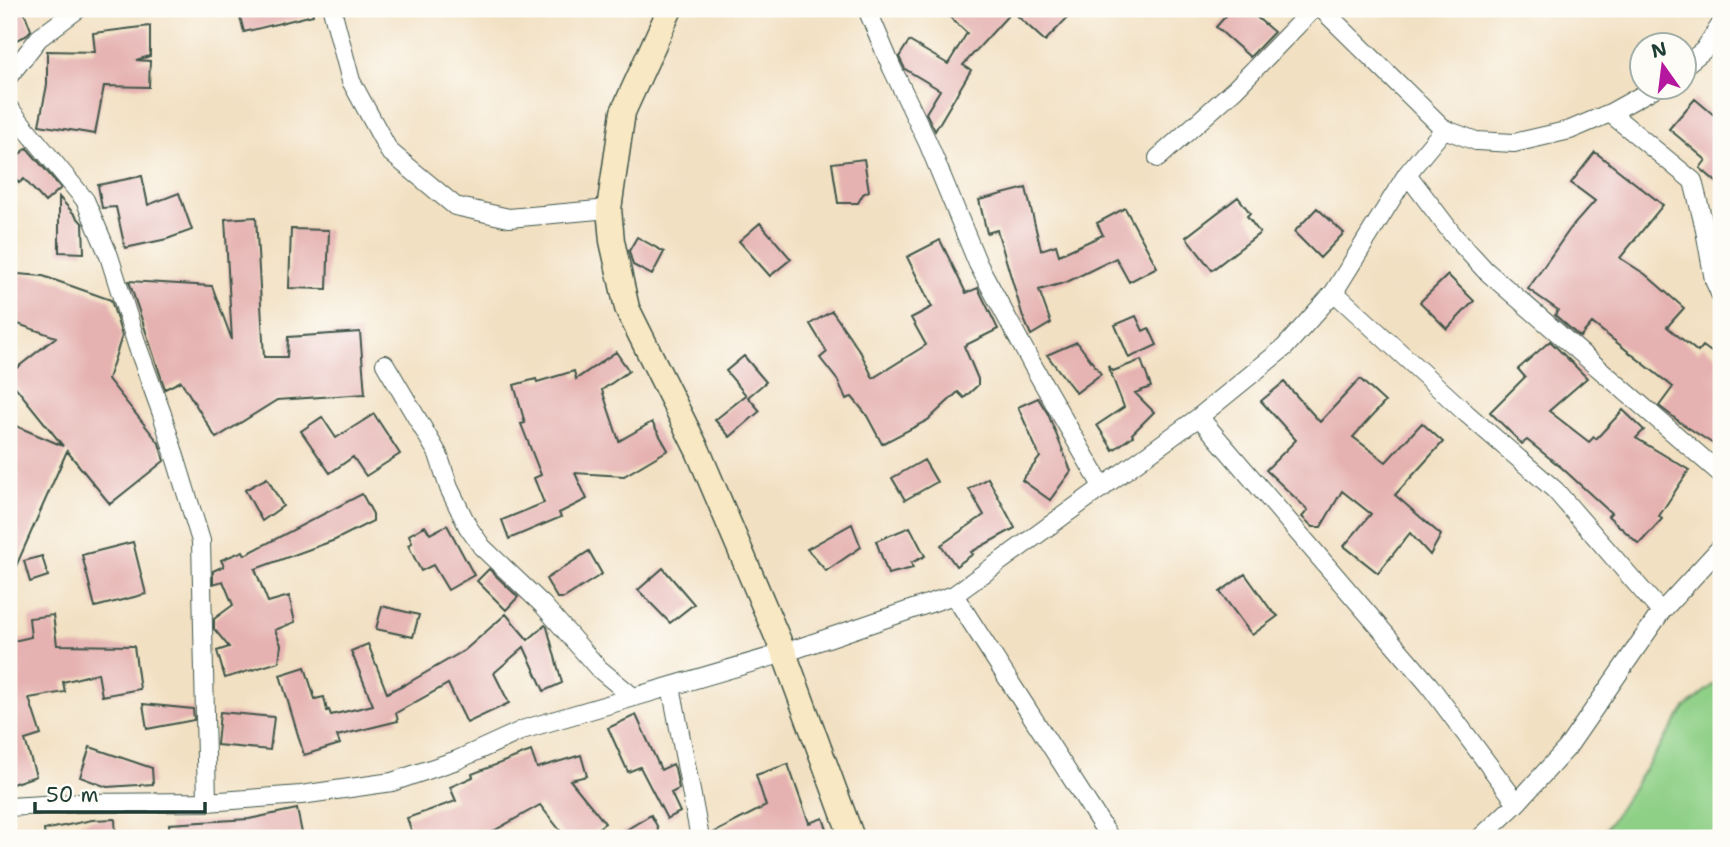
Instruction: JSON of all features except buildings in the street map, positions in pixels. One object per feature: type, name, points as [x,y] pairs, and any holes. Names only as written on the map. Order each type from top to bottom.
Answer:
[{"type":"street","points":[[9,76],[39,37],[78,9]]},
{"type":"street","points":[[332,9],[351,81],[389,151],[455,206],[509,218],[609,209]]},
{"type":"street","points":[[670,9],[624,112],[609,209],[612,241],[627,308],[698,451],[784,653],[852,838]]},
{"type":"street","points":[[867,9],[928,143],[978,264],[1103,488]]},
{"type":"street","points":[[1158,158],[1235,89],[1313,9]]},
{"type":"street","points":[[1322,9],[1444,130],[1476,141],[1514,143],[1570,131],[1630,102]]},
{"type":"street","points":[[1698,55],[1721,24]]},
{"type":"street","points":[[9,108],[85,200],[109,256],[201,541],[207,802]]},
{"type":"street","points":[[1610,113],[1693,181],[1714,280],[1721,296]]},
{"type":"street","points":[[9,807],[77,803],[207,802],[301,795],[392,782],[457,760],[525,729],[784,653],[954,595],[1199,417],[1285,347],[1334,292],[1408,174],[1444,130]]},
{"type":"street","points":[[1408,174],[1454,236],[1485,271],[1721,474]]},
{"type":"street","points":[[1334,292],[1467,414],[1555,489],[1661,612]]},
{"type":"street","points":[[385,363],[438,454],[449,488],[468,527],[482,547],[543,605],[598,668],[633,697]]},
{"type":"street","points":[[1199,417],[1429,685],[1517,803]]},
{"type":"street","points":[[1480,838],[1517,803],[1567,748],[1661,612],[1721,547]]},
{"type":"street","points":[[954,595],[1110,838]]},
{"type":"street","points":[[671,686],[700,838]]},
{"type":"green space","points":[[1721,678],[1721,838],[1600,838],[1685,708]]}]
